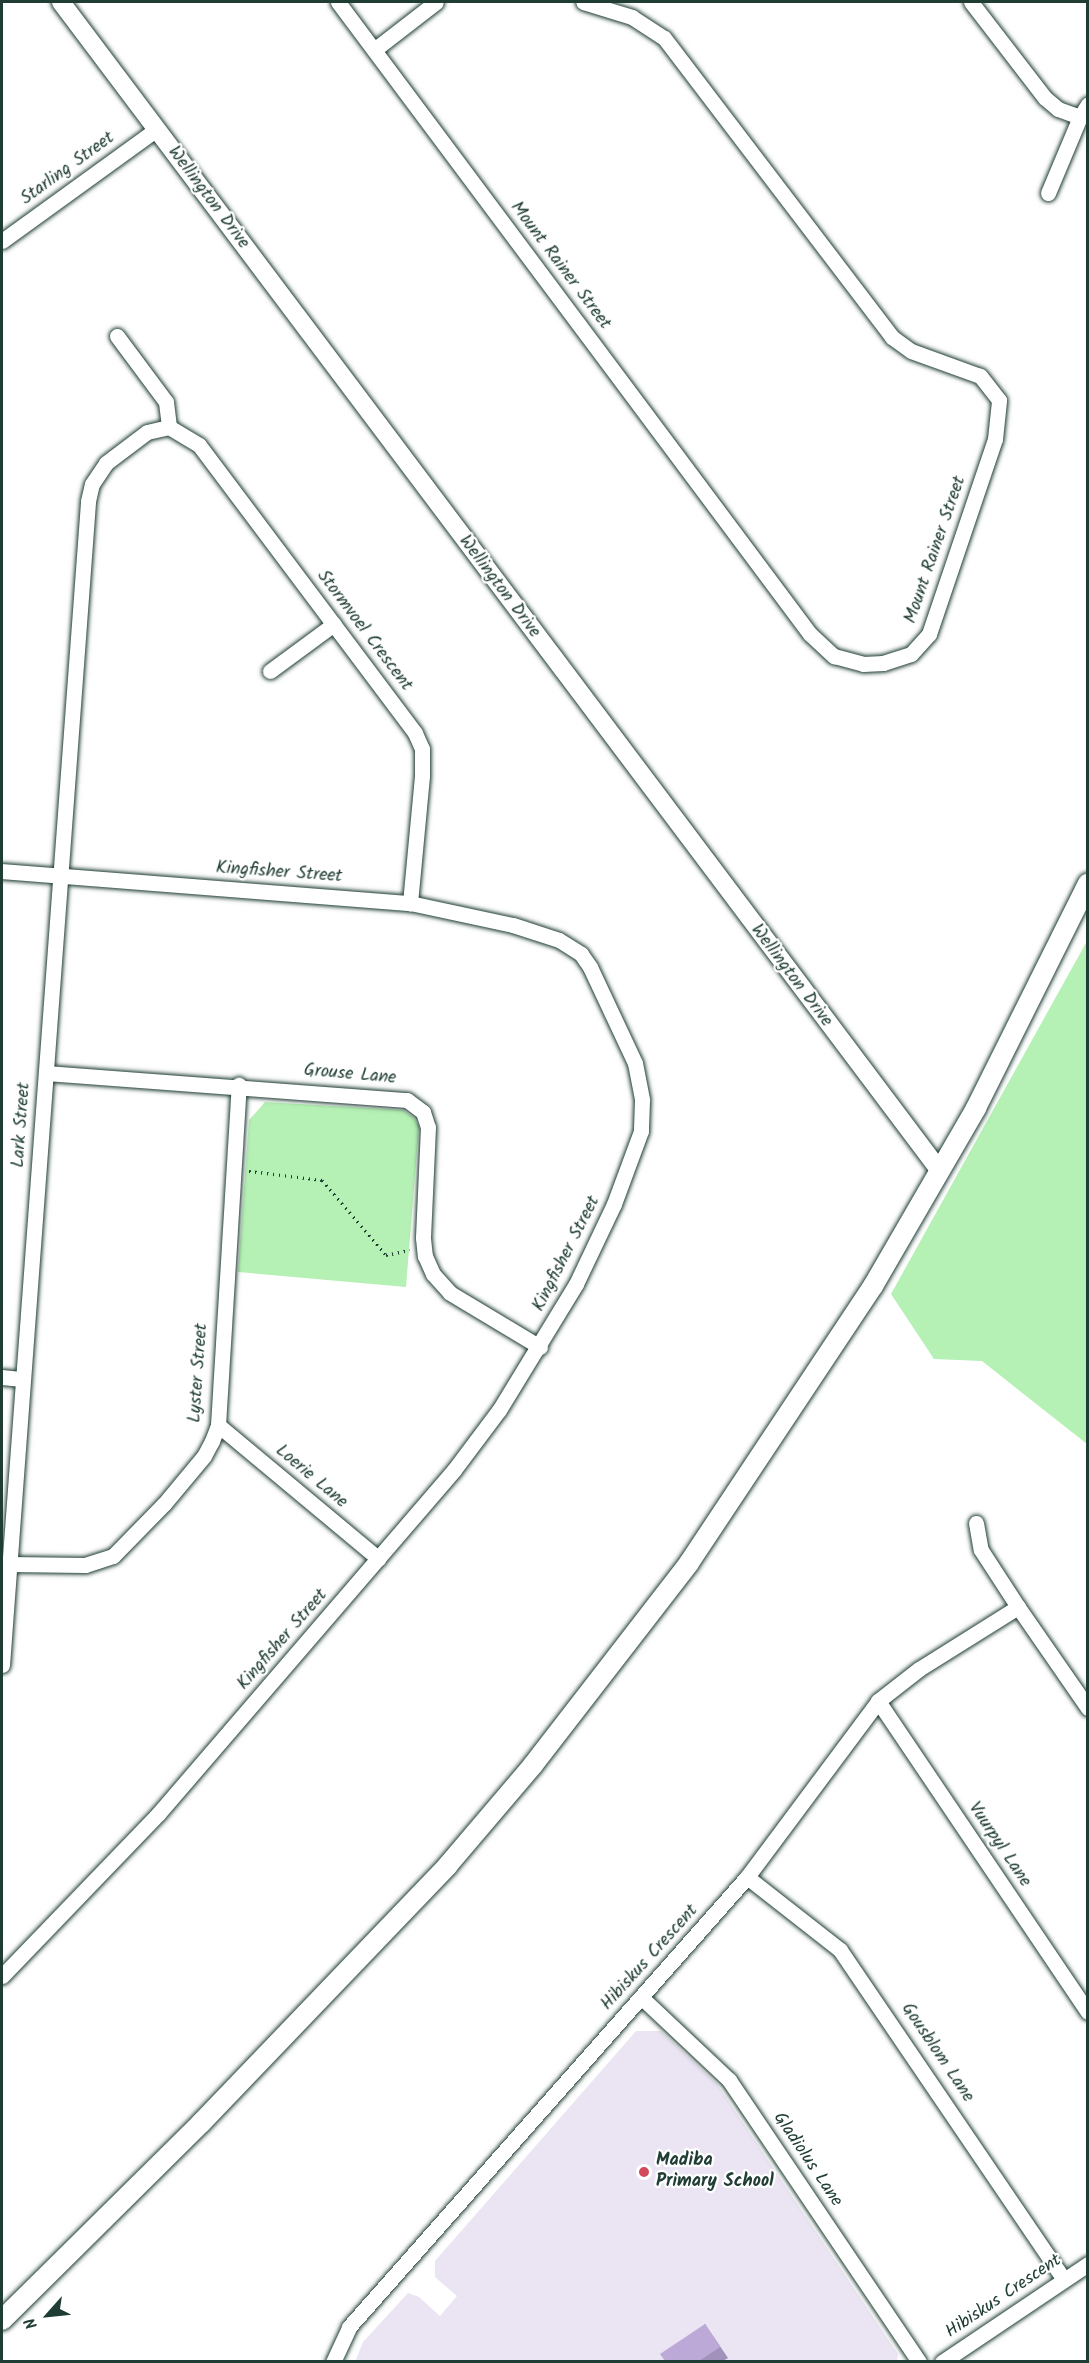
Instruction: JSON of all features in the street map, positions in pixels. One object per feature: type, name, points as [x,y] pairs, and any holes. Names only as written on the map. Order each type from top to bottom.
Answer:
[{"type":"main road","points":[[2,2320],[201,2123],[376,1941],[533,1765],[690,1563],[873,1286],[940,1171],[1034,997],[1088,883]]},
{"type":"street","name":"Wellington Drive","points":[[61,2],[940,1171]]},
{"type":"street","name":"Mount Rainer Street","points":[[338,2],[810,634],[834,656],[862,664],[883,663],[911,654],[921,647],[932,623],[995,439],[999,400],[980,376],[911,351],[892,337],[664,38],[632,17],[583,2]]},
{"type":"street","points":[[374,50],[436,2]]},
{"type":"street","points":[[971,2],[1045,98],[1058,109],[1084,111],[1048,193]]},
{"type":"street","name":"Starling Street","points":[[2,241],[157,129]]},
{"type":"street","points":[[60,875],[92,484],[106,463],[147,432],[169,428],[169,414],[161,393],[117,336]]},
{"type":"street","name":"Stormvoel Crescent","points":[[169,428],[189,436],[203,450],[410,723],[422,749],[410,903]]},
{"type":"street","points":[[270,671],[334,624]]},
{"type":"street","name":"Kingfisher Street","points":[[2,871],[410,903],[513,925],[573,947],[590,967],[635,1063],[642,1100],[642,1131],[633,1159],[576,1284],[540,1347],[454,1470],[158,1814],[2,1976]]},
{"type":"street","name":"Lark Street","points":[[2,1665],[60,875]]},
{"type":"street","name":"Grouse Lane","points":[[46,1073],[239,1085],[407,1100],[415,1105],[428,1127],[423,1238],[425,1256],[433,1274],[450,1293],[540,1347]]},
{"type":"street","name":"Lyster Street","points":[[9,1564],[85,1565],[113,1556],[131,1541],[204,1456],[218,1425],[239,1085]]},
{"type":"street","points":[[2,1377],[22,1379]]},
{"type":"street","name":"Loerie Lane","points":[[218,1425],[379,1559]]},
{"type":"street","points":[[976,1523],[981,1550],[1088,1708]]},
{"type":"street","name":"Hibiskus Crescent","points":[[333,2361],[350,2327],[747,1877],[878,1701],[919,1668],[1018,1607]]},
{"type":"street","name":"Vuurpyl Lane","points":[[878,1701],[1088,2012]]},
{"type":"street","name":"Gousblom Lane","points":[[747,1877],[840,1950],[1064,2279]]},
{"type":"street","name":"Gladiolus Lane","points":[[641,1997],[729,2079],[919,2361]]},
{"type":"street","name":"Hibiskus Crescent","points":[[942,2361],[1088,2264]]},
{"type":"path","points":[[233,1169],[322,1180],[386,1255],[409,1250]]},
{"type":"shaded area","name":"Madiba Primary School","points":[[636,2031],[661,2031],[717,2084],[898,2354],[897,2362],[355,2362],[363,2342],[408,2293],[419,2297],[440,2316],[457,2296],[435,2277],[435,2261]]},
{"type":"green space","points":[[1087,941],[1087,1444],[982,1361],[934,1359],[891,1294]]},
{"type":"green space","points":[[265,1102],[403,1110],[413,1117],[419,1126],[406,1287],[238,1272],[249,1120]]},
{"type":"building","points":[[705,2324],[720,2347],[699,2361],[665,2361],[660,2354]]},
{"type":"place","name":"Madiba Primary School","points":[[644,2172]]}]
